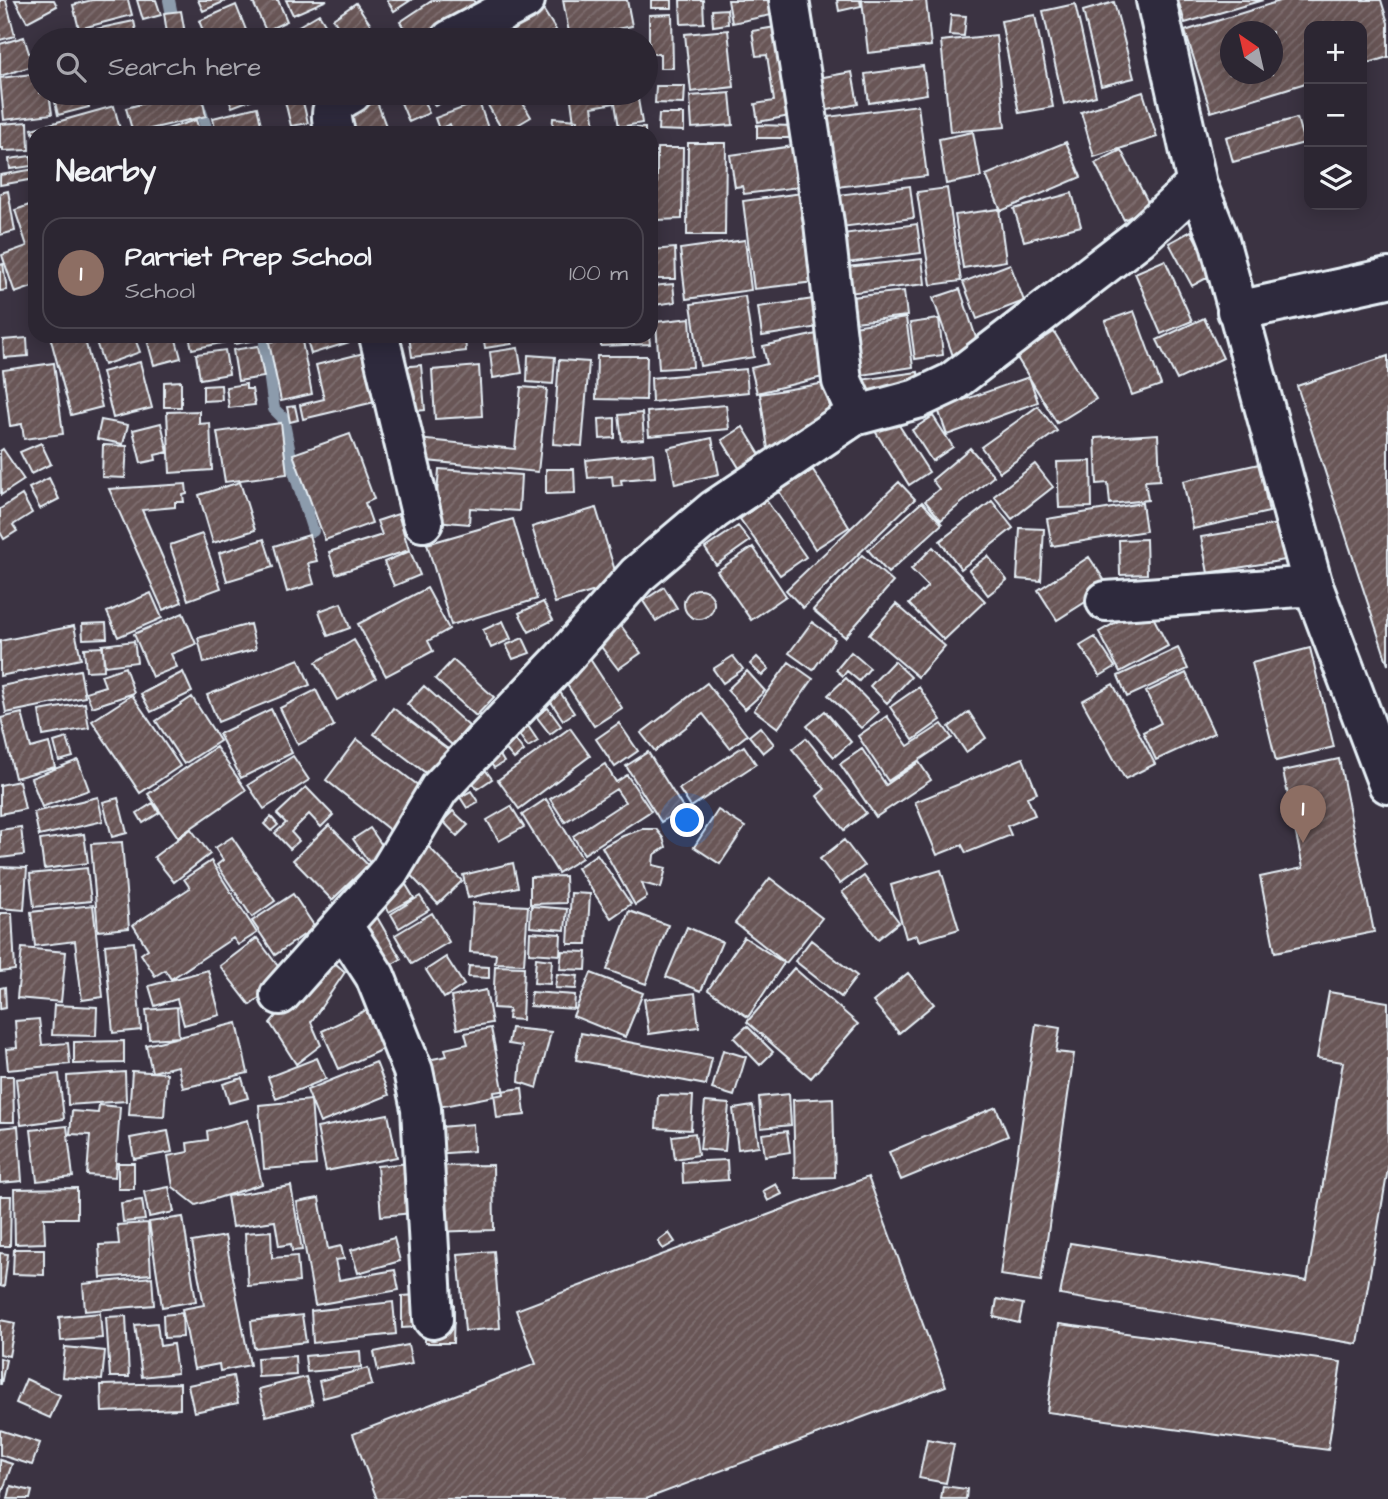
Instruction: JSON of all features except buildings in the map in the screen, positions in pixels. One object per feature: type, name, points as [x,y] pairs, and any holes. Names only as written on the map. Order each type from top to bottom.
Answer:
[{"type":"street","points":[[472,28],[525,0]]},
{"type":"street","points":[[789,0],[824,223],[842,381],[853,405],[854,416]]},
{"type":"street","points":[[1156,0],[1197,184],[1219,240],[1313,586],[1388,784]]},
{"type":"street","points":[[334,126],[331,114],[335,105]]},
{"type":"street","points":[[280,995],[389,872],[439,789],[561,661],[636,575],[714,510],[854,416],[916,399],[951,383],[1139,238],[1197,184]]},
{"type":"street","points":[[1237,311],[1388,278]]},
{"type":"street","points":[[381,343],[423,522]]},
{"type":"street","points":[[1106,601],[1313,586]]},
{"type":"street","points":[[342,925],[375,976],[413,1071],[421,1109],[433,1319]]},
{"type":"waterway","points":[[169,0],[175,28]]},
{"type":"waterway","points":[[199,105],[206,126]]},
{"type":"waterway","points":[[265,343],[274,409],[283,418],[293,468],[313,531]]},
{"type":"place","name":"Parriet Prep School","points":[[1303,843]]}]
